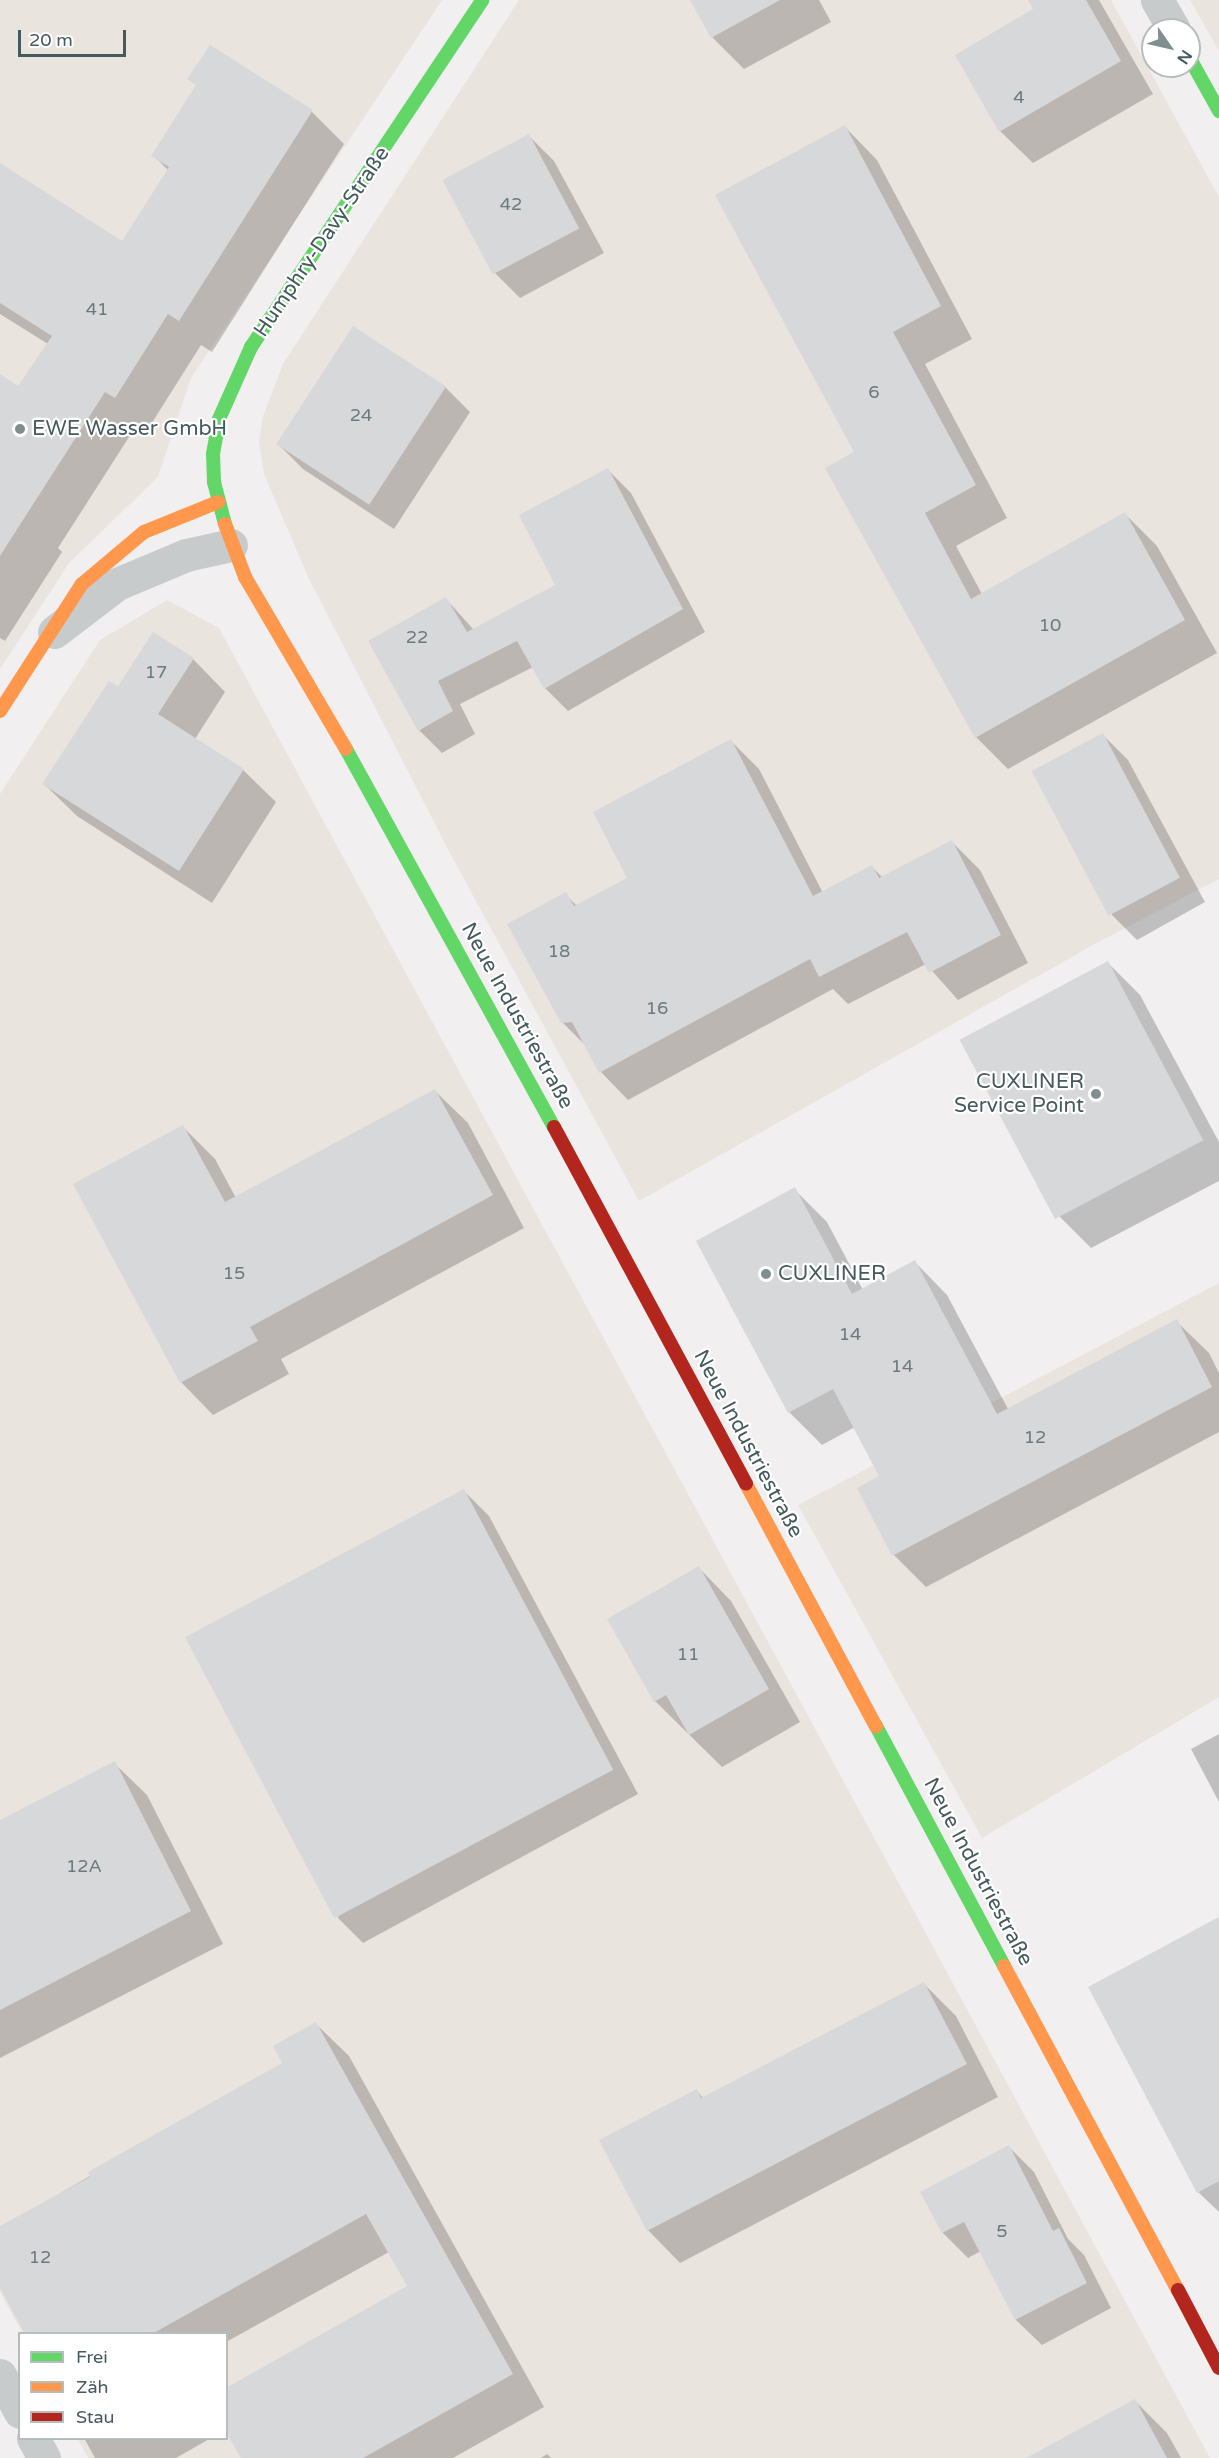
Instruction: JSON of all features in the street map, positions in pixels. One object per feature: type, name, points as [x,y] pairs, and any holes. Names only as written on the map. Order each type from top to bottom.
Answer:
[{"type":"street","name":"Humphry-Davy-Straße","points":[[231,545],[218,502],[213,454],[219,419],[251,347],[482,0]]},
{"type":"street","points":[[1157,0],[1167,18]]},
{"type":"street","points":[[1201,78],[1219,111]]},
{"type":"street","points":[[0,711],[82,584],[144,532],[218,502]]},
{"type":"street","points":[[48,637],[117,585],[186,555],[231,545]]},
{"type":"street","name":"Neue Industriestraße","points":[[231,545],[245,577],[345,747],[616,1240],[1219,2368]]},
{"type":"street","points":[[0,2375],[18,2408]]},
{"type":"street","points":[[34,2440],[44,2458]]},
{"type":"shaded area","points":[[0,0],[442,0],[191,378],[158,477],[69,563],[0,669]]},
{"type":"shaded area","points":[[519,0],[1111,0],[1141,55],[1141,78],[1154,78],[1219,197],[1219,879],[1093,945],[639,1201],[451,855],[309,579],[264,474],[259,442],[263,416],[283,364]]},
{"type":"shaded area","points":[[1190,0],[1219,0],[1219,51],[1201,18]]},
{"type":"shaded area","points":[[167,600],[219,628],[1210,2458],[88,2458],[79,2440],[228,2440],[228,2332],[21,2332],[0,2292],[0,794],[100,640]]},
{"type":"shaded area","points":[[1219,1283],[1219,1697],[982,1838],[798,1505]]},
{"type":"building","points":[[690,0],[780,0],[711,38]]},
{"type":"building","points":[[1028,0],[1086,0],[1121,61],[999,132],[955,55],[1033,9]]},
{"type":"building","points":[[210,45],[313,110],[179,321],[168,314],[115,398],[105,392],[0,556],[0,374],[18,386],[52,336],[0,303],[0,163],[122,241],[169,167],[151,156],[196,85],[187,79]]},
{"type":"building","points":[[845,125],[941,306],[893,332],[976,485],[925,513],[971,599],[1125,512],[1185,620],[975,738],[825,468],[854,452],[715,195]]},
{"type":"building","points":[[529,134],[579,228],[493,274],[442,180]]},
{"type":"building","points":[[353,326],[446,386],[369,505],[276,444]]},
{"type":"building","points":[[608,468],[683,609],[544,689],[517,641],[438,681],[453,711],[418,731],[368,641],[446,597],[467,632],[555,585],[519,515]]},
{"type":"building","points":[[153,632],[194,658],[158,714],[244,769],[179,871],[42,784],[109,681],[118,686]]},
{"type":"building","points":[[1103,733],[1180,878],[1108,916],[1031,771]]},
{"type":"building","points":[[731,739],[813,896],[872,865],[879,878],[952,840],[1001,935],[929,973],[907,932],[819,977],[810,959],[599,1073],[572,1022],[561,1023],[507,924],[566,892],[574,906],[627,878],[593,812]]},
{"type":"building","points":[[1108,961],[1203,1140],[1055,1219],[960,1040]]},
{"type":"building","points":[[435,1089],[493,1195],[250,1327],[258,1341],[180,1383],[73,1184],[183,1125],[225,1202]]},
{"type":"building","points":[[795,1187],[852,1294],[915,1260],[997,1414],[1177,1319],[1212,1387],[892,1556],[857,1488],[879,1476],[833,1389],[788,1413],[696,1241]]},
{"type":"building","points":[[464,1489],[613,1770],[334,1918],[185,1637]]},
{"type":"building","points":[[699,1566],[769,1689],[689,1735],[666,1695],[654,1702],[607,1619]]},
{"type":"building","points":[[115,1761],[191,1911],[0,2010],[0,1820]]},
{"type":"building","points":[[1219,1917],[1219,2181],[1197,2193],[1088,1987]]},
{"type":"building","points":[[924,1982],[967,2064],[647,2231],[599,2140],[697,2089],[701,2098]]},
{"type":"building","points":[[316,2022],[513,2374],[363,2458],[241,2458],[228,2435],[228,2387],[407,2286],[366,2214],[156,2332],[24,2332],[0,2288],[0,2226],[90,2177],[88,2172],[282,2063],[273,2046]]},
{"type":"building","points":[[1009,2145],[1053,2231],[1059,2228],[1087,2283],[1015,2320],[964,2222],[942,2233],[920,2192]]},
{"type":"building","points":[[1135,2399],[1167,2458],[1026,2458]]},
{"type":"traffic: fast","points":[[225,524],[214,482],[213,454],[219,419],[251,347],[482,0]]},
{"type":"traffic: fast","points":[[1201,78],[1219,111]]},
{"type":"traffic: fast","points":[[346,749],[554,1127]]},
{"type":"traffic: fast","points":[[876,1726],[1004,1966]]},
{"type":"traffic: slow","points":[[0,711],[82,584],[144,532],[218,502]]},
{"type":"traffic: slow","points":[[225,524],[245,577],[346,749]]},
{"type":"traffic: slow","points":[[746,1484],[876,1726]]},
{"type":"traffic: slow","points":[[1004,1966],[1178,2290]]},
{"type":"traffic: jam","points":[[554,1127],[746,1484]]},
{"type":"traffic: jam","points":[[1178,2290],[1219,2368]]},
{"type":"place","name":"EWE Wasser GmbH","points":[[20,429]]},
{"type":"place","name":"CUXLINER Service Point","points":[[1096,1094]]},
{"type":"place","name":"CUXLINER","points":[[766,1274]]}]
